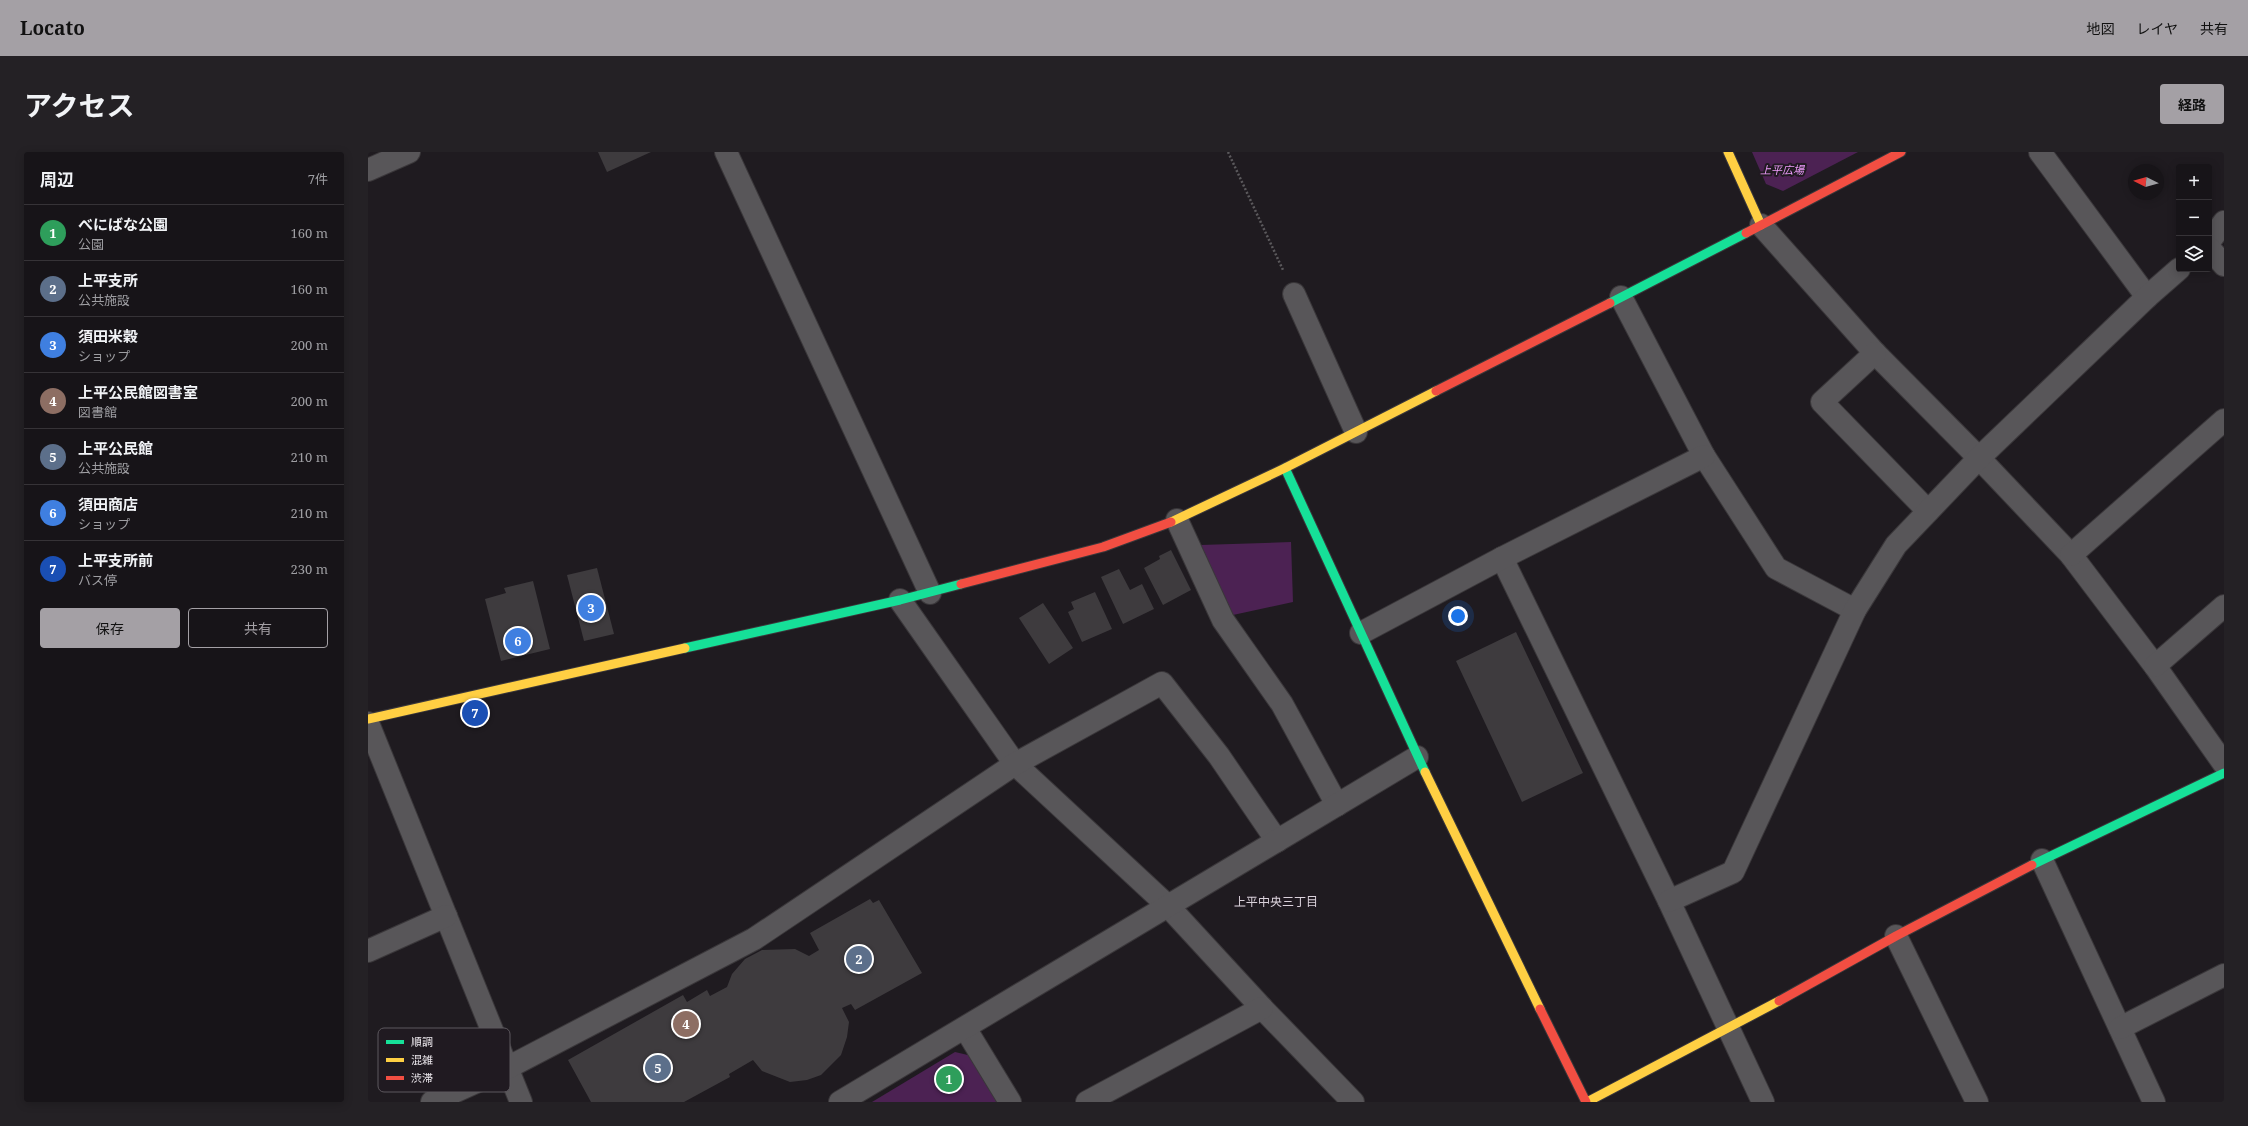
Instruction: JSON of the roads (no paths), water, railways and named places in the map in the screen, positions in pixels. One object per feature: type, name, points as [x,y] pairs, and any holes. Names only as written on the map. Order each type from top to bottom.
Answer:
[{"type":"street","points":[[368,170],[409,152]]},
{"type":"street","points":[[726,152],[930,593]]},
{"type":"street","points":[[1728,152],[1761,225],[1875,353],[2072,555],[2155,666],[2224,764]]},
{"type":"street","points":[[368,719],[930,593],[1103,547],[1177,520],[1356,432],[1901,152]]},
{"type":"street","points":[[2040,152],[2147,297]]},
{"type":"street","points":[[2212,238],[2224,222]]},
{"type":"street","points":[[2212,251],[2224,265]]},
{"type":"street","points":[[1669,901],[1733,872],[1855,610],[1896,545],[1979,458],[2147,297],[2176,272]]},
{"type":"street","points":[[1294,294],[1356,432]]},
{"type":"street","points":[[1621,297],[1704,456],[1776,568],[1855,610]]},
{"type":"street","points":[[1875,353],[1822,402],[1928,511]]},
{"type":"street","points":[[2072,555],[2224,420]]},
{"type":"street","points":[[1361,633],[1502,558],[1704,456]]},
{"type":"street","points":[[1285,468],[1417,757],[1586,1102],[1728,1029],[1896,936],[2042,860],[2224,773]]},
{"type":"street","points":[[1177,520],[1223,620],[1282,704],[1337,805]]},
{"type":"street","points":[[1502,558],[1669,901],[1762,1102]]},
{"type":"street","points":[[900,600],[1015,764],[1168,906],[1262,1008],[1353,1102]]},
{"type":"street","points":[[2155,666],[2224,606]]},
{"type":"street","points":[[510,1067],[754,939],[1015,764],[1162,683],[1219,756],[1277,841]]},
{"type":"street","points":[[368,723],[492,1028]]},
{"type":"street","points":[[840,1102],[1417,757]]},
{"type":"street","points":[[2042,860],[2154,1102]]},
{"type":"street","points":[[368,951],[446,916]]},
{"type":"street","points":[[1896,936],[1977,1102]]},
{"type":"street","points":[[2120,1028],[2224,975]]},
{"type":"street","points":[[1087,1102],[1262,1008]]},
{"type":"street","points":[[965,1028],[1010,1102]]},
{"type":"street","points":[[510,1073],[521,1102]]},
{"type":"street","points":[[432,1102],[454,1092]]},
{"type":"place","name":"須田米穀","points":[[591,608]]},
{"type":"place","name":"須田商店","points":[[518,641]]},
{"type":"place","name":"上平支所前","points":[[475,713]]},
{"type":"place","name":"上平支所","points":[[859,959]]},
{"type":"place","name":"上平公民館図書室","points":[[686,1024]]},
{"type":"place","name":"上平公民館","points":[[658,1068]]},
{"type":"place","name":"べにばな公園","points":[[949,1079]]},
{"type":"district","name":"上平中央三丁目","points":[[1276,902]]},
{"type":"park label","name":"上平広場","points":[[1782,170]]}]
